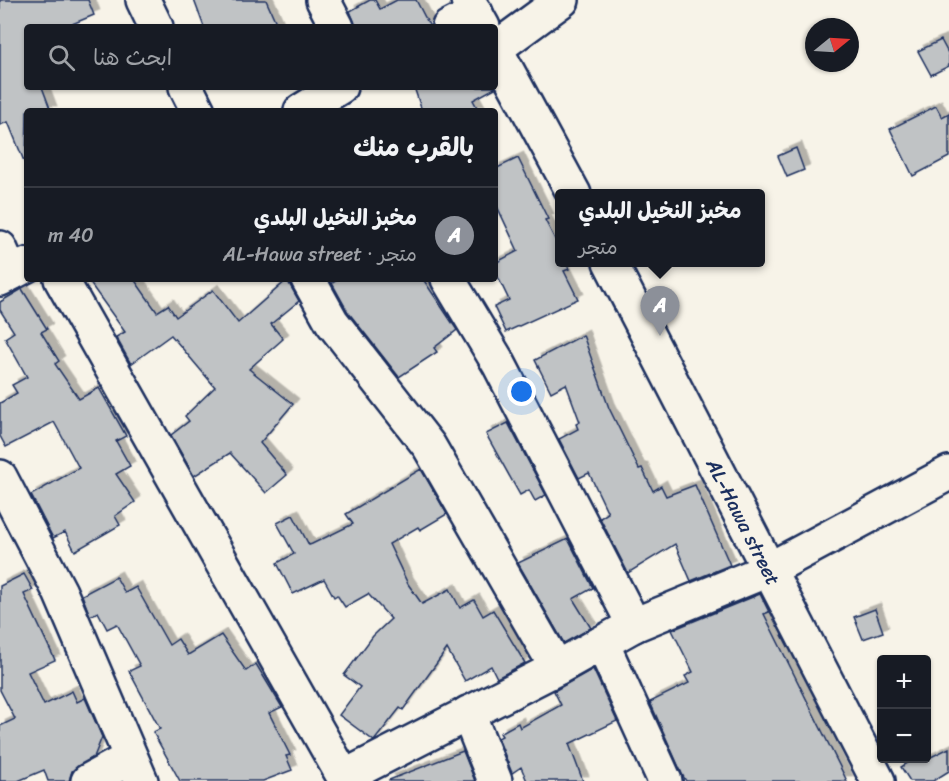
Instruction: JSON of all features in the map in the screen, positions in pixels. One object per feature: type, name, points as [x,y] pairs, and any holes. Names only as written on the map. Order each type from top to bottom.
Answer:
[{"type":"street","points":[[143,0],[155,24]]},
{"type":"street","points":[[323,0],[335,24]]},
{"type":"street","points":[[498,47],[562,0]]},
{"type":"street","points":[[498,55],[571,189]]},
{"type":"street","points":[[188,90],[196,108]]},
{"type":"street","points":[[309,108],[339,96]]},
{"type":"street","name":"AL-Hawa street","points":[[613,267],[878,781]]},
{"type":"street","points":[[63,282],[345,779],[634,625],[768,570],[949,473]]},
{"type":"street","points":[[310,282],[332,322],[429,446],[557,668]]},
{"type":"street","points":[[450,282],[499,364],[634,625]]},
{"type":"street","points":[[0,477],[60,592],[136,769],[88,781]]},
{"type":"street","points":[[602,643],[665,781]]},
{"type":"street","points":[[468,713],[495,781]]},
{"type":"building","points":[[0,0],[88,0],[94,15],[72,24],[24,24],[24,90],[43,90],[50,108],[24,108],[24,161],[8,122],[0,125]]},
{"type":"building","points":[[194,0],[266,0],[277,24],[203,24]]},
{"type":"building","points":[[370,0],[375,0],[380,9],[397,0],[416,0],[428,24],[355,24],[350,11]]},
{"type":"building","points":[[941,40],[949,55],[949,66],[931,75],[918,51]]},
{"type":"building","points":[[415,90],[491,90],[473,100],[477,108],[421,108]]},
{"type":"building","points":[[936,106],[942,117],[949,113],[949,157],[913,176],[890,129]]},
{"type":"building","points":[[796,148],[804,170],[787,177],[778,156]]},
{"type":"building","points":[[518,158],[548,219],[545,220],[555,239],[555,267],[568,267],[569,269],[564,271],[578,299],[506,332],[494,307],[509,300],[498,277],[498,261],[518,251],[498,208],[498,168]]},
{"type":"building","points":[[89,282],[136,282],[157,312],[168,305],[176,317],[213,290],[238,323],[285,282],[288,282],[299,301],[271,324],[283,339],[249,369],[293,404],[260,443],[287,475],[266,493],[230,453],[194,476],[171,435],[189,421],[185,416],[215,387],[171,335],[131,364],[116,337],[125,332]]},
{"type":"building","points":[[425,282],[457,330],[434,348],[437,352],[399,377],[348,312],[332,283]]},
{"type":"building","points":[[22,289],[47,329],[41,332],[59,361],[55,364],[79,399],[99,388],[126,436],[116,441],[130,466],[116,474],[135,502],[115,516],[120,525],[75,551],[65,532],[53,538],[31,495],[79,468],[54,422],[6,447],[0,436],[0,403],[17,393],[12,385],[27,377],[5,338],[14,332],[0,310],[0,302]]},
{"type":"building","points":[[583,335],[609,408],[639,469],[642,468],[653,491],[661,486],[666,496],[695,485],[730,565],[691,581],[675,544],[628,573],[600,518],[608,513],[589,473],[579,478],[559,439],[578,429],[576,424],[580,422],[566,384],[551,392],[535,360]]},
{"type":"building","points":[[508,423],[546,495],[535,501],[529,490],[520,495],[486,434]]},
{"type":"building","points":[[421,469],[447,514],[420,530],[418,527],[389,544],[408,584],[422,604],[450,589],[460,608],[474,600],[483,616],[493,610],[525,663],[497,678],[491,666],[465,681],[447,649],[403,710],[400,708],[374,741],[339,715],[360,687],[344,675],[373,636],[391,619],[368,594],[345,607],[337,595],[334,597],[324,579],[293,594],[277,563],[294,554],[277,523],[293,515],[309,545],[312,544],[353,524],[346,514]]},
{"type":"building","points":[[568,539],[593,588],[573,599],[591,628],[564,643],[518,563]]},
{"type":"building","points":[[24,574],[33,590],[24,594],[55,660],[28,672],[44,705],[72,691],[77,702],[85,698],[102,737],[94,757],[72,771],[69,781],[48,781],[44,770],[18,781],[0,781],[0,726],[15,719],[0,690],[0,586]]},
{"type":"building","points":[[116,577],[125,593],[136,587],[169,645],[178,639],[188,655],[221,635],[246,671],[256,664],[282,707],[269,713],[290,755],[286,756],[292,770],[263,781],[180,781],[153,732],[160,729],[129,671],[140,666],[117,624],[107,629],[98,612],[90,616],[82,595]]},
{"type":"building","points":[[760,594],[769,612],[764,614],[847,781],[686,781],[682,774],[650,702],[689,683],[685,676],[693,672],[672,630]]},
{"type":"building","points":[[875,609],[883,632],[863,639],[854,617]]},
{"type":"building","points":[[593,669],[617,721],[569,744],[583,781],[527,781],[521,767],[512,773],[498,738],[502,736],[500,733],[518,723],[520,728],[561,705],[554,691]]},
{"type":"building","points":[[949,748],[949,771],[933,781],[910,781],[901,767],[908,763],[931,763],[931,757]]},
{"type":"building","points":[[463,751],[475,781],[389,780]]},
{"type":"place","name":"مخبز النخيل البلدي","points":[[660,336]]}]
